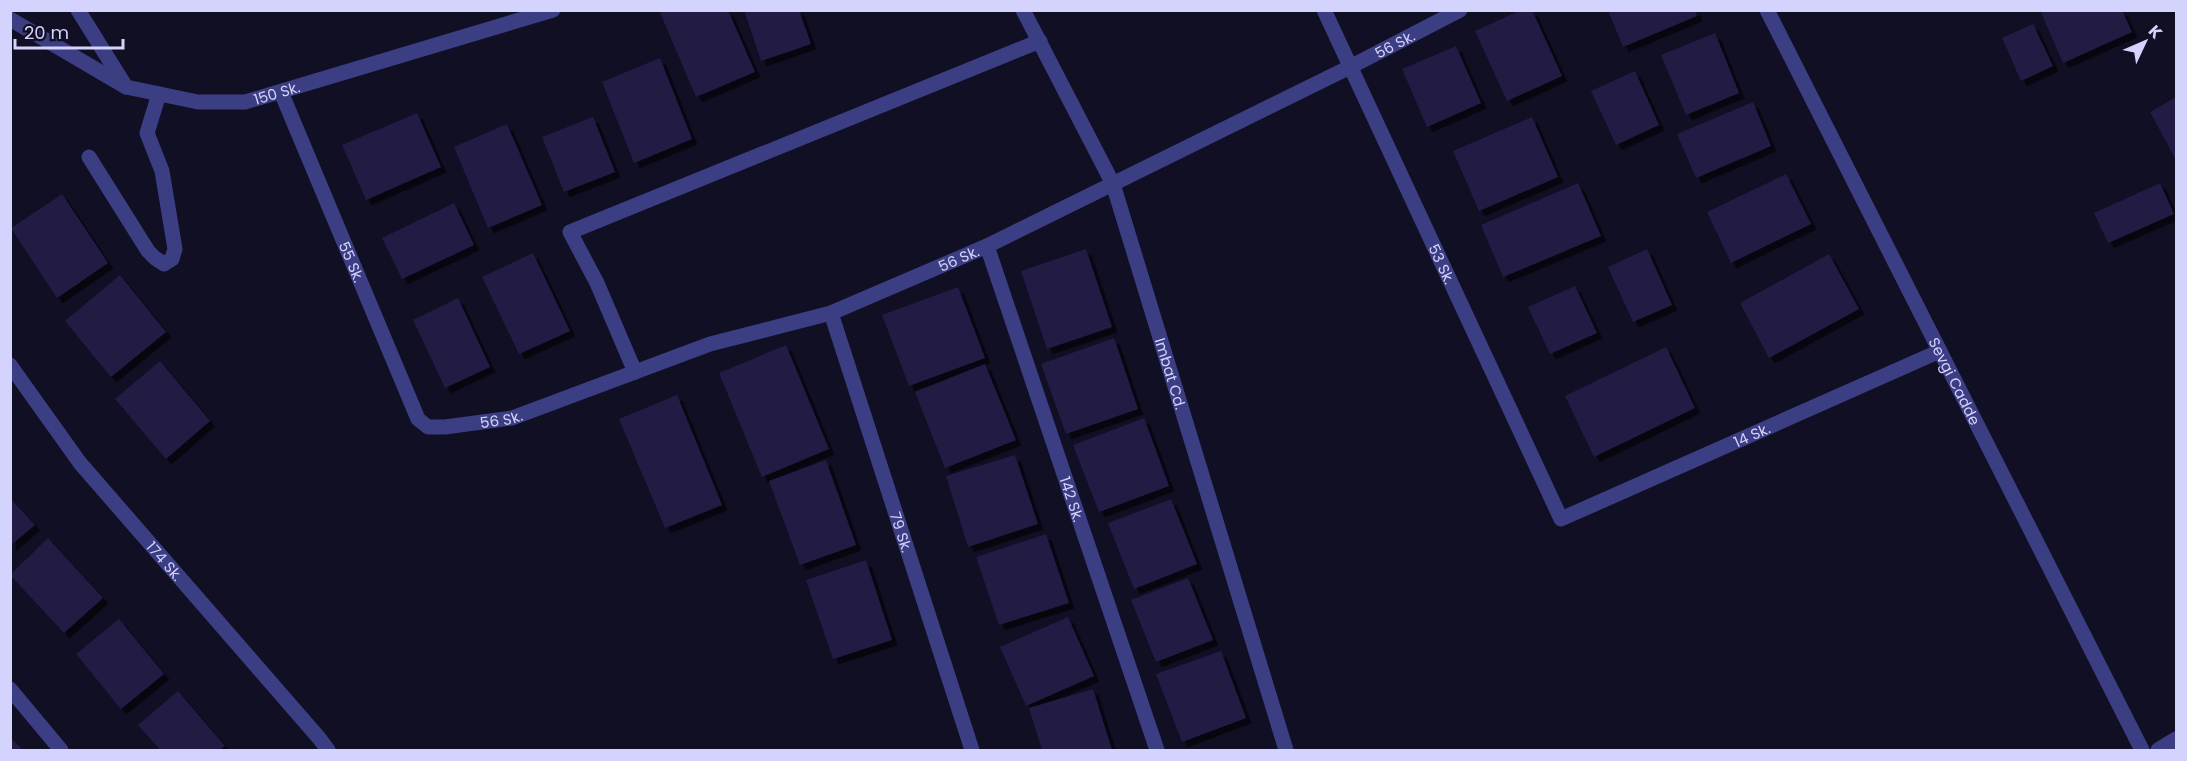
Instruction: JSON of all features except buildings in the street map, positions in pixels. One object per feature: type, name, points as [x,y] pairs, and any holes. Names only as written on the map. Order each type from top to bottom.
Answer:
[{"type":"street","points":[[78,10],[126,87]]},
{"type":"street","name":"150 Sk.","points":[[10,19],[126,87],[198,102],[245,102],[553,10]]},
{"type":"street","name":"Imbat Cd.","points":[[1023,10],[1113,184],[1287,750]]},
{"type":"street","name":"53 Sk.","points":[[1324,10],[1561,519]]},
{"type":"street","name":"56 Sk.","points":[[428,427],[445,428],[512,418],[710,344],[831,313],[987,246],[1350,67],[1460,10]]},
{"type":"street","name":"Sevgi Cadde","points":[[1767,10],[2142,750]]},
{"type":"street","points":[[635,372],[597,283],[570,232],[1040,41]]},
{"type":"street","name":"55 Sk.","points":[[281,92],[418,419],[428,427]]},
{"type":"street","points":[[88,157],[148,250],[164,264],[172,259],[175,249],[162,171],[147,133],[159,94]]},
{"type":"street","name":"142 Sk.","points":[[987,246],[1157,750]]},
{"type":"street","name":"79 Sk.","points":[[831,313],[972,750]]},
{"type":"street","name":"14 Sk.","points":[[1561,519],[1940,351]]},
{"type":"street","name":"174 Sk.","points":[[10,365],[80,463],[328,750]]},
{"type":"street","points":[[10,689],[61,750]]},
{"type":"street","points":[[2158,750],[2176,739]]}]
